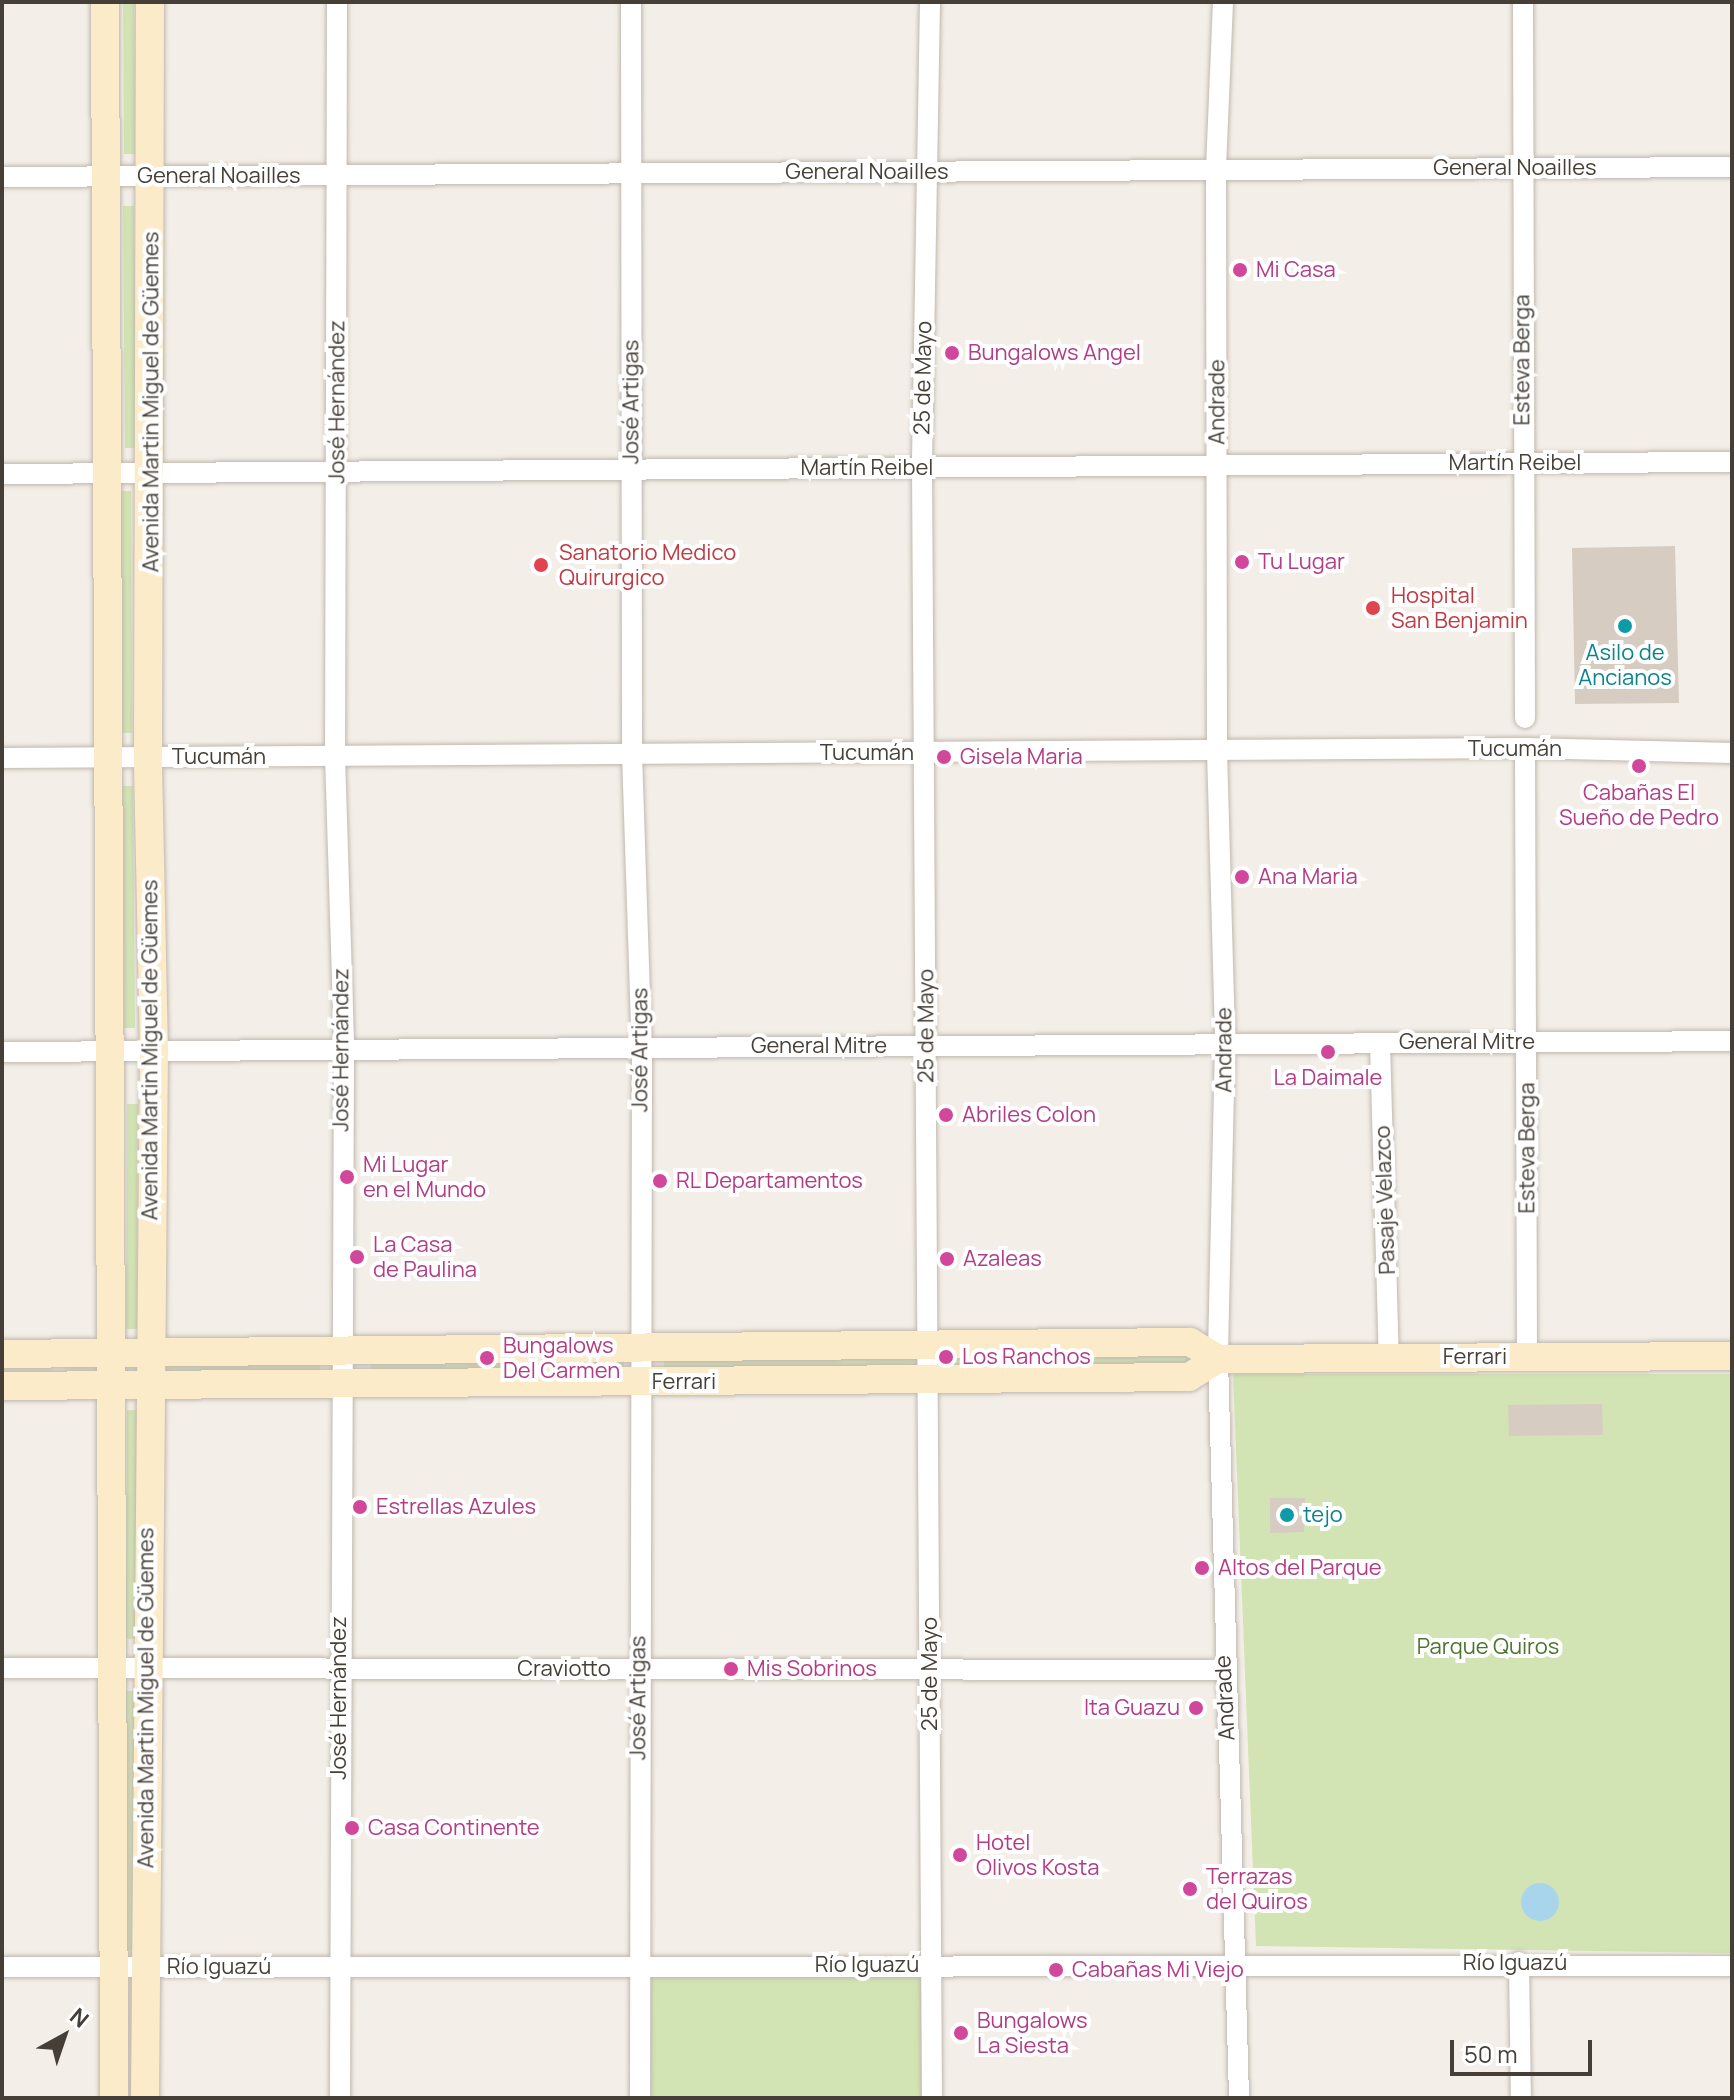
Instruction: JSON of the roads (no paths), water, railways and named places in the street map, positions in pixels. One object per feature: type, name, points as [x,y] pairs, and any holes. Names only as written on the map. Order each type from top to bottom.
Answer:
[{"type":"street","name":"Avenida Martin Miguel de Güemes","points":[[105,2],[106,757],[114,1053],[111,1353],[114,2098]]},
{"type":"street","name":"Avenida Martin Miguel de Güemes","points":[[145,2098],[147,1353],[154,1051],[148,757],[152,176],[150,2]]},
{"type":"street","name":"José Hernández","points":[[337,2],[335,756],[344,1049],[338,1349],[340,2098]]},
{"type":"street","name":"José Artigas","points":[[631,2],[632,754],[642,1048],[638,1346],[640,2098]]},
{"type":"street","name":"25 de Mayo","points":[[930,2],[922,467],[932,2098]]},
{"type":"street","name":"Andrade","points":[[1223,2],[1216,170],[1217,750],[1225,1044],[1218,1359],[1223,1670],[1238,1964],[1239,2098]]},
{"type":"street","name":"Esteva Berga","points":[[1523,2],[1520,168],[1525,718]]},
{"type":"street","name":"General Noailles","points":[[2,177],[1732,167]]},
{"type":"street","name":"Martín Reibel","points":[[2,474],[1732,462]]},
{"type":"street","name":"Esteva Berga","points":[[1525,748],[1527,1356]]},
{"type":"street","name":"Tucumán","points":[[2,758],[1525,748],[1732,753]]},
{"type":"street","name":"General Mitre","points":[[2,1052],[1732,1041]]},
{"type":"street","name":"Pasaje Velazco","points":[[1380,1043],[1389,1357]]},
{"type":"street","name":"Ferrari","points":[[2,1354],[638,1346],[928,1348],[1190,1342],[1218,1359]]},
{"type":"street","name":"Ferrari","points":[[2,1386],[1189,1377],[1218,1359],[1732,1356]]},
{"type":"street","name":"Craviotto","points":[[2,1668],[1223,1670]]},
{"type":"street","name":"Río Iguazú","points":[[2,1967],[1519,1962],[1732,1966]]},
{"type":"street","points":[[1519,1962],[1521,2098]]},
{"type":"water","points":[[1540,1883],[1553,1889],[1559,1902],[1553,1915],[1540,1921],[1527,1915],[1521,1902],[1527,1889]]},
{"type":"place","name":"Mi Casa","points":[[1240,270]]},
{"type":"place","name":"Bungalows Angel","points":[[952,353]]},
{"type":"place","name":"Tu Lugar","points":[[1242,562]]},
{"type":"place","name":"Sanatorio Medico Quirurgico","points":[[541,565]]},
{"type":"place","name":"Hospital San Benjamin","points":[[1373,608]]},
{"type":"place","name":"Asilo de Ancianos","points":[[1625,626]]},
{"type":"place","name":"Gisela Maria","points":[[944,757]]},
{"type":"place","name":"Cabañas El Sueño de Pedro","points":[[1639,766]]},
{"type":"place","name":"Ana Maria","points":[[1242,877]]},
{"type":"place","name":"La Daimale","points":[[1328,1052]]},
{"type":"place","name":"Abriles Colon","points":[[946,1115]]},
{"type":"place","name":"Mi Lugar en el Mundo","points":[[347,1177]]},
{"type":"place","name":"RL Departamentos","points":[[660,1181]]},
{"type":"place","name":"La Casa de Paulina","points":[[357,1257]]},
{"type":"place","name":"Azaleas","points":[[947,1259]]},
{"type":"place","name":"Los Ranchos","points":[[946,1357]]},
{"type":"place","name":"Bungalows Del Carmen","points":[[487,1358]]},
{"type":"place","name":"Estrellas Azules","points":[[360,1507]]},
{"type":"place","name":"tejo","points":[[1287,1515]]},
{"type":"place","name":"Altos del Parque","points":[[1202,1568]]},
{"type":"place","name":"Mis Sobrinos","points":[[731,1669]]},
{"type":"place","name":"Ita Guazu","points":[[1196,1708]]},
{"type":"place","name":"Casa Continente","points":[[352,1828]]},
{"type":"place","name":"Hotel Olivos Kosta","points":[[960,1855]]},
{"type":"place","name":"Terrazas del Quiros","points":[[1190,1889]]},
{"type":"place","name":"Cabañas Mi Viejo","points":[[1056,1970]]},
{"type":"place","name":"Bungalows La Siesta","points":[[961,2033]]},
{"type":"park label","name":"Parque Quiros","points":[[1488,1647]]}]
